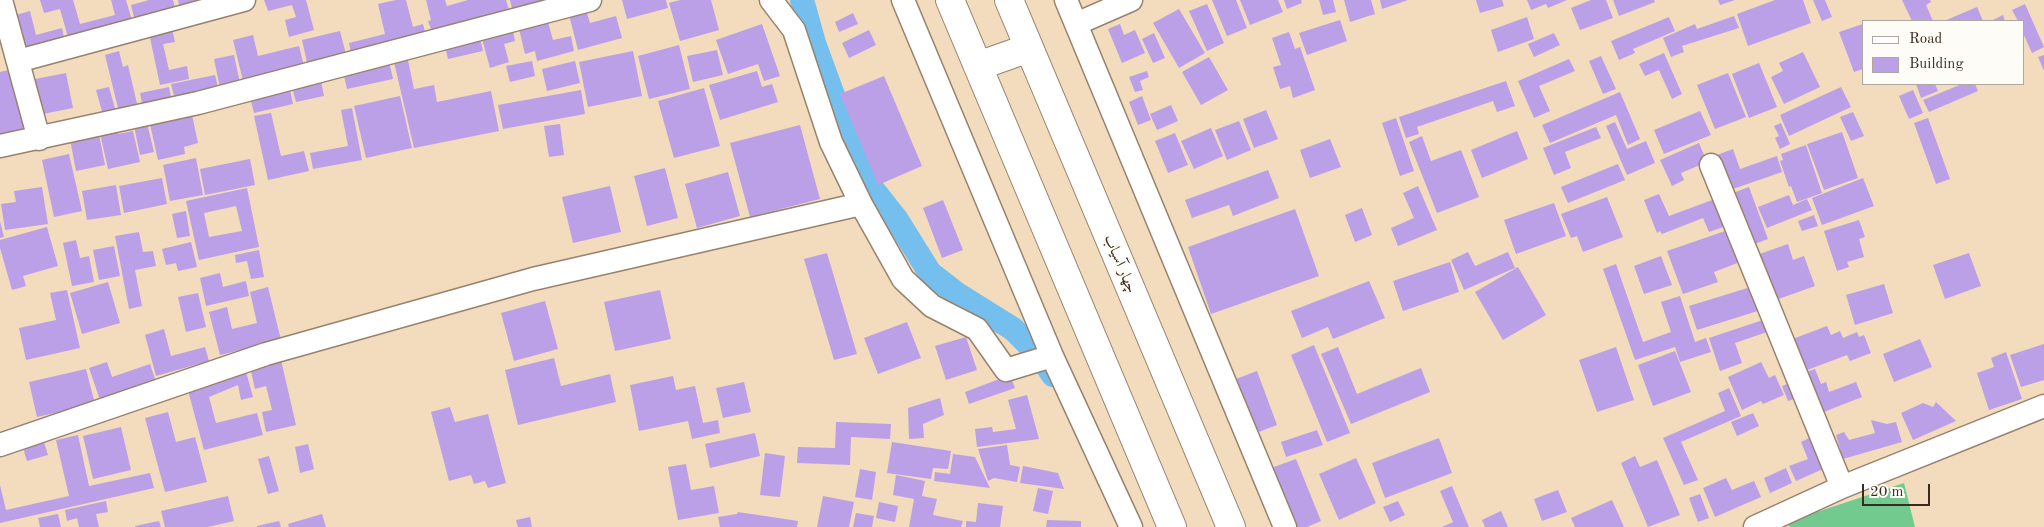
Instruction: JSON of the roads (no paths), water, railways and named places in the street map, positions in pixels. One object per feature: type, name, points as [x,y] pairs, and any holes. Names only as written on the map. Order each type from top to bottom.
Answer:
[{"type":"highway","points":[[950,0],[1172,527]]},
{"type":"highway","name":"چهار آسیاب","points":[[1009,0],[1231,527]]},
{"type":"highway","points":[[978,66],[1029,48]]},
{"type":"street","points":[[1,0],[39,139]]},
{"type":"street","points":[[18,61],[244,0]]},
{"type":"street","points":[[0,146],[198,103],[590,0]]},
{"type":"street","points":[[772,0],[794,30],[831,142],[861,204],[903,279],[932,306],[977,330],[1006,370],[1052,356]]},
{"type":"street","points":[[903,0],[1052,356],[1131,527]]},
{"type":"street","points":[[1066,0],[1285,527]]},
{"type":"street","points":[[1076,24],[1131,0]]},
{"type":"street","points":[[1711,165],[1842,487]]},
{"type":"street","points":[[0,445],[266,354],[533,279],[861,204]]},
{"type":"street","points":[[1755,527],[1842,487],[2044,406]]},
{"type":"waterway","points":[[802,0],[814,43],[863,177],[897,220],[930,273],[957,294],[1013,329],[1041,357],[1053,375]]}]
